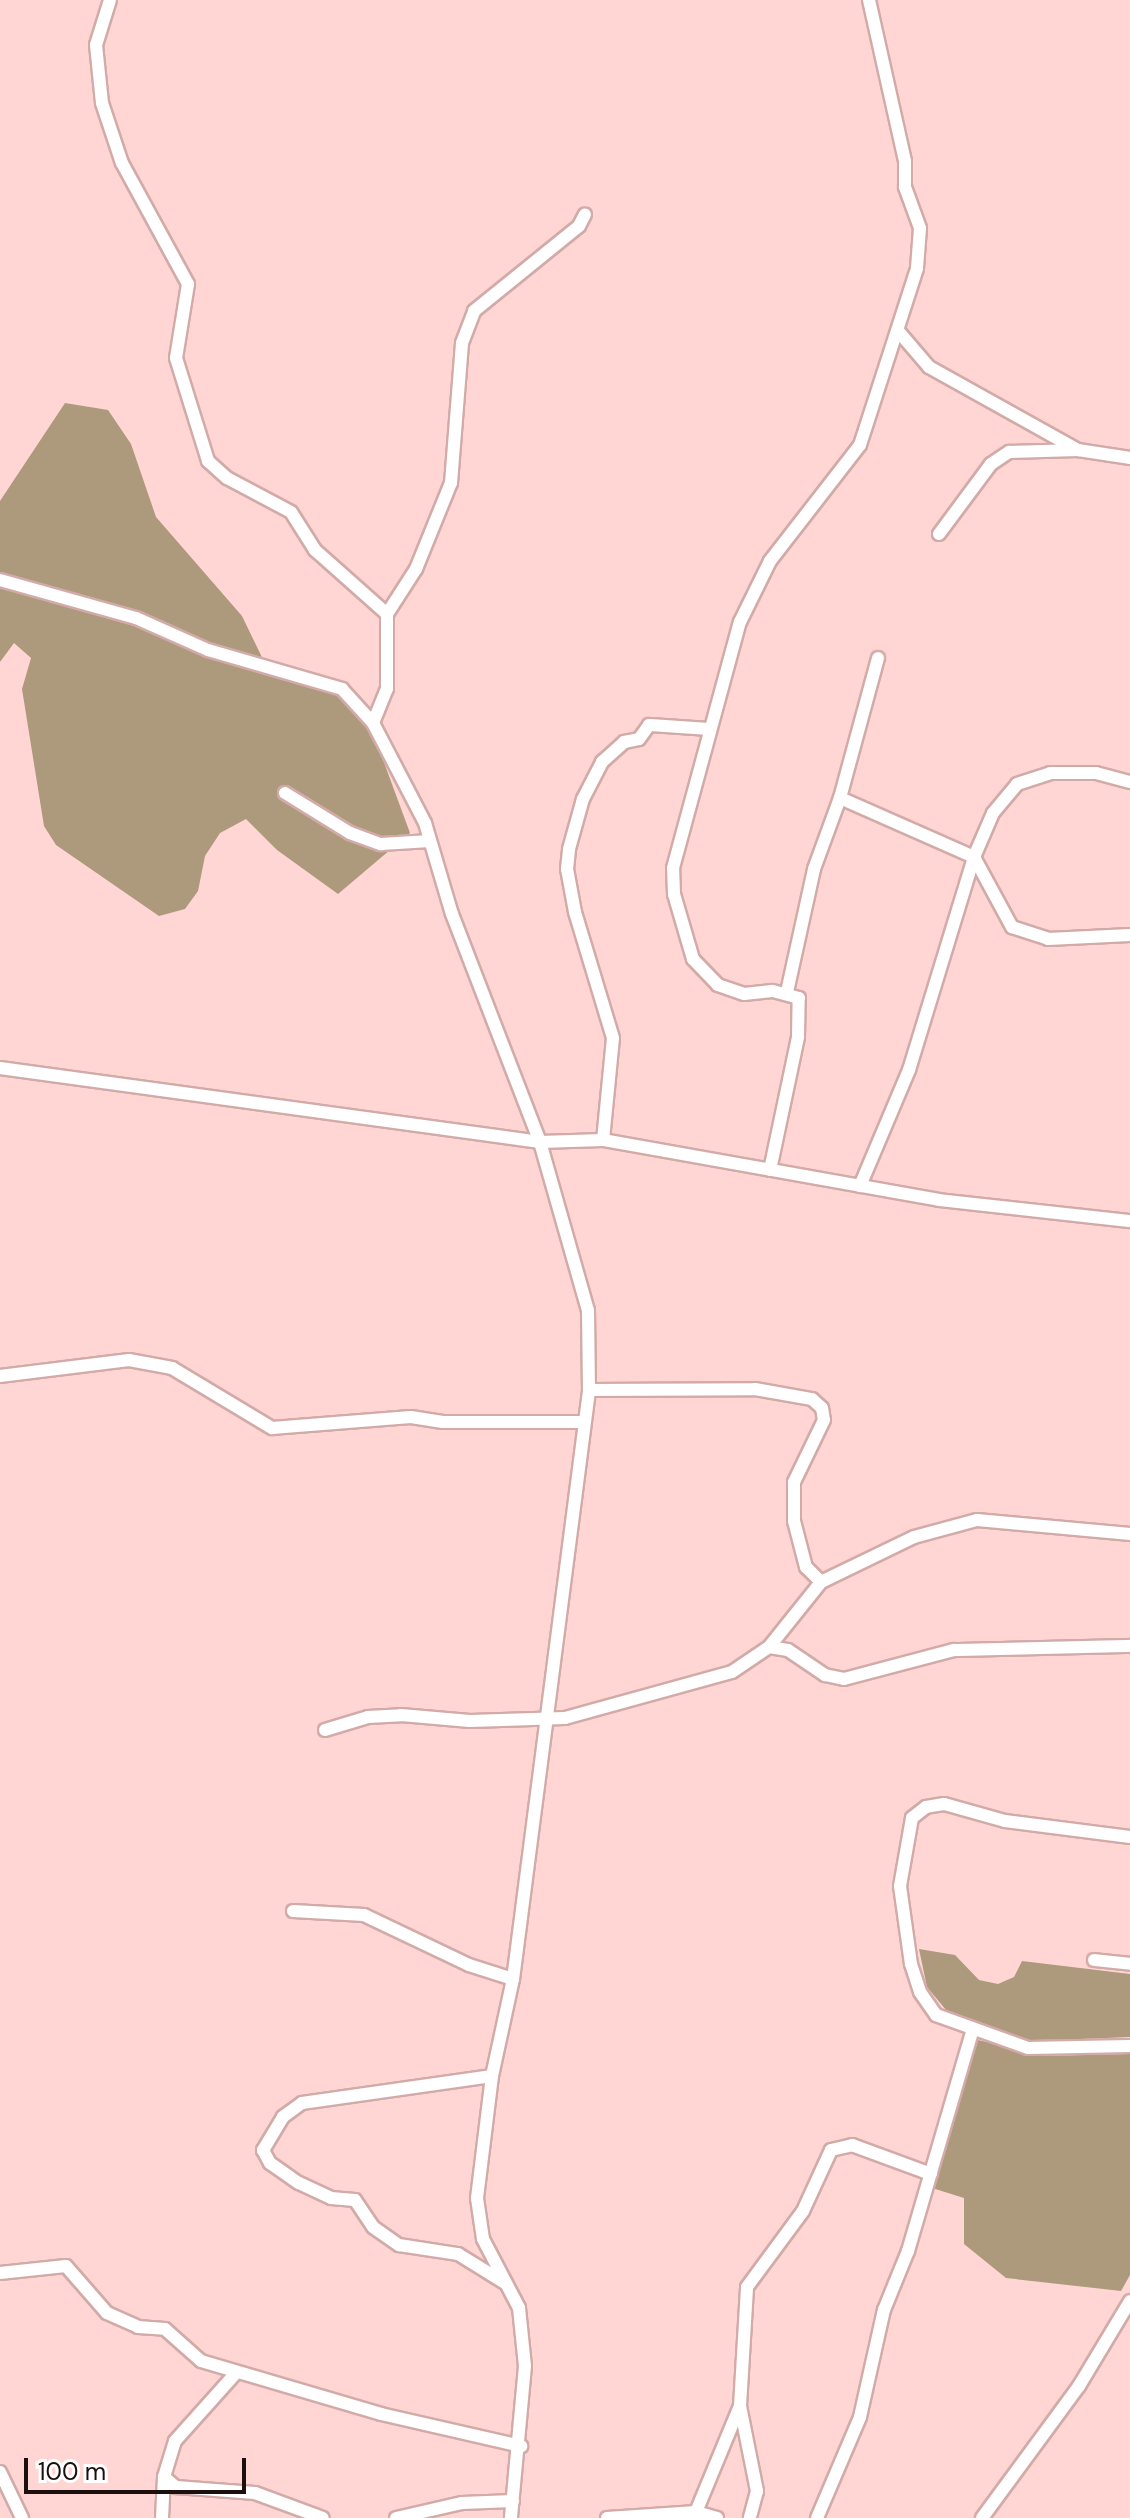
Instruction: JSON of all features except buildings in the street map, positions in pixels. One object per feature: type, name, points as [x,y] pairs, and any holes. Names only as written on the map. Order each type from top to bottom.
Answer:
[{"type":"street","points":[[110,0],[96,45],[102,103],[122,163],[188,284],[176,358],[208,461],[227,478],[291,512],[315,550],[387,614]]},
{"type":"street","points":[[770,1170],[798,1037],[799,998],[787,992],[744,994],[718,985],[693,959],[682,927],[673,868],[707,729],[740,622],[770,561],[860,445],[899,332],[917,268],[920,228],[905,187],[905,161],[869,0]]},
{"type":"street","points":[[373,723],[387,689],[387,614],[435,529],[451,483],[462,343],[474,311],[579,226],[585,214]]},
{"type":"street","points":[[899,332],[929,367],[1078,450]]},
{"type":"street","points":[[939,534],[991,464],[1009,452],[1078,450],[1130,458]]},
{"type":"street","points":[[0,580],[136,618],[208,650],[342,689],[373,723],[430,841],[474,974],[540,1142],[588,1310],[589,1390],[543,1721],[513,1979],[492,2076],[477,2198],[483,2239],[519,2308],[525,2366],[521,2446],[511,2518]]},
{"type":"street","points":[[787,992],[814,869],[840,798],[878,658]]},
{"type":"street","points":[[603,1140],[613,1038],[575,912],[567,869],[569,849],[583,799],[602,762],[624,742],[639,739],[649,725],[707,729]]},
{"type":"street","points":[[860,1186],[909,1070],[974,857],[993,813],[1017,784],[1050,773],[1096,773],[1130,782]]},
{"type":"street","points":[[285,793],[350,833],[381,844],[430,841]]},
{"type":"street","points":[[840,798],[974,857],[1012,927],[1048,939],[1130,935]]},
{"type":"street","points":[[0,1068],[540,1142],[603,1140],[860,1186],[1130,1221]]},
{"type":"street","points":[[0,1376],[144,1363],[172,1368],[272,1428],[411,1417],[443,1422],[584,1422]]},
{"type":"street","points":[[589,1390],[755,1389],[812,1399],[822,1408],[824,1420],[794,1482],[794,1521],[806,1567],[821,1582]]},
{"type":"street","points":[[325,1730],[368,1717],[401,1715],[543,1721],[653,1697],[732,1672],[769,1647],[821,1582],[872,1553],[977,1520],[1130,1534]]},
{"type":"street","points":[[769,1647],[788,1650],[825,1675],[844,1679],[954,1650],[1130,1646]]},
{"type":"street","points":[[1130,1837],[1005,1821],[944,1804],[926,1807],[912,1818],[900,1886],[911,1964],[920,1992],[936,2015],[972,2032],[1028,2048],[1130,2046]]},
{"type":"street","points":[[293,1911],[364,1915],[416,1936],[469,1965],[513,1979]]},
{"type":"street","points":[[1094,1960],[1130,1964]]},
{"type":"street","points":[[817,2518],[860,2417],[884,2310],[908,2251],[972,2032]]},
{"type":"street","points":[[492,2076],[302,2103],[283,2117],[263,2150],[270,2163],[299,2183],[331,2198],[355,2200],[373,2227],[399,2245],[458,2254],[507,2285]]},
{"type":"street","points":[[750,2518],[757,2491],[740,2406],[747,2287],[803,2211],[831,2150],[852,2145],[931,2174]]},
{"type":"street","points":[[0,2273],[66,2266],[107,2313],[138,2327],[165,2329],[201,2361],[235,2374],[521,2446]]},
{"type":"street","points":[[982,2518],[1079,2386],[1130,2301]]},
{"type":"street","points":[[162,2518],[164,2477],[175,2441],[235,2374]]},
{"type":"street","points":[[696,2512],[740,2406]]},
{"type":"street","points":[[0,2472],[22,2518]]},
{"type":"street","points":[[164,2477],[176,2487],[255,2493],[323,2518]]},
{"type":"street","points":[[396,2518],[462,2503],[513,2501]]},
{"type":"street","points":[[607,2518],[696,2512],[717,2518]]},
{"type":"shaded area","points":[[65,403],[108,410],[131,444],[156,517],[242,616],[270,674],[331,689],[359,713],[382,757],[410,833],[338,894],[277,850],[246,819],[220,833],[205,856],[198,891],[185,909],[159,916],[56,845],[44,826],[22,689],[31,658],[14,643],[0,662],[0,501]]},
{"type":"shaded area","points":[[919,1949],[955,1955],[979,1980],[998,1984],[1014,1977],[1022,1961],[1130,1974],[1130,2037],[1033,2041],[982,2026],[946,2010],[927,1987]]},
{"type":"shaded area","points":[[978,2040],[1044,2056],[1130,2054],[1130,2275],[1121,2291],[1006,2278],[964,2244],[964,2198],[932,2188]]}]
